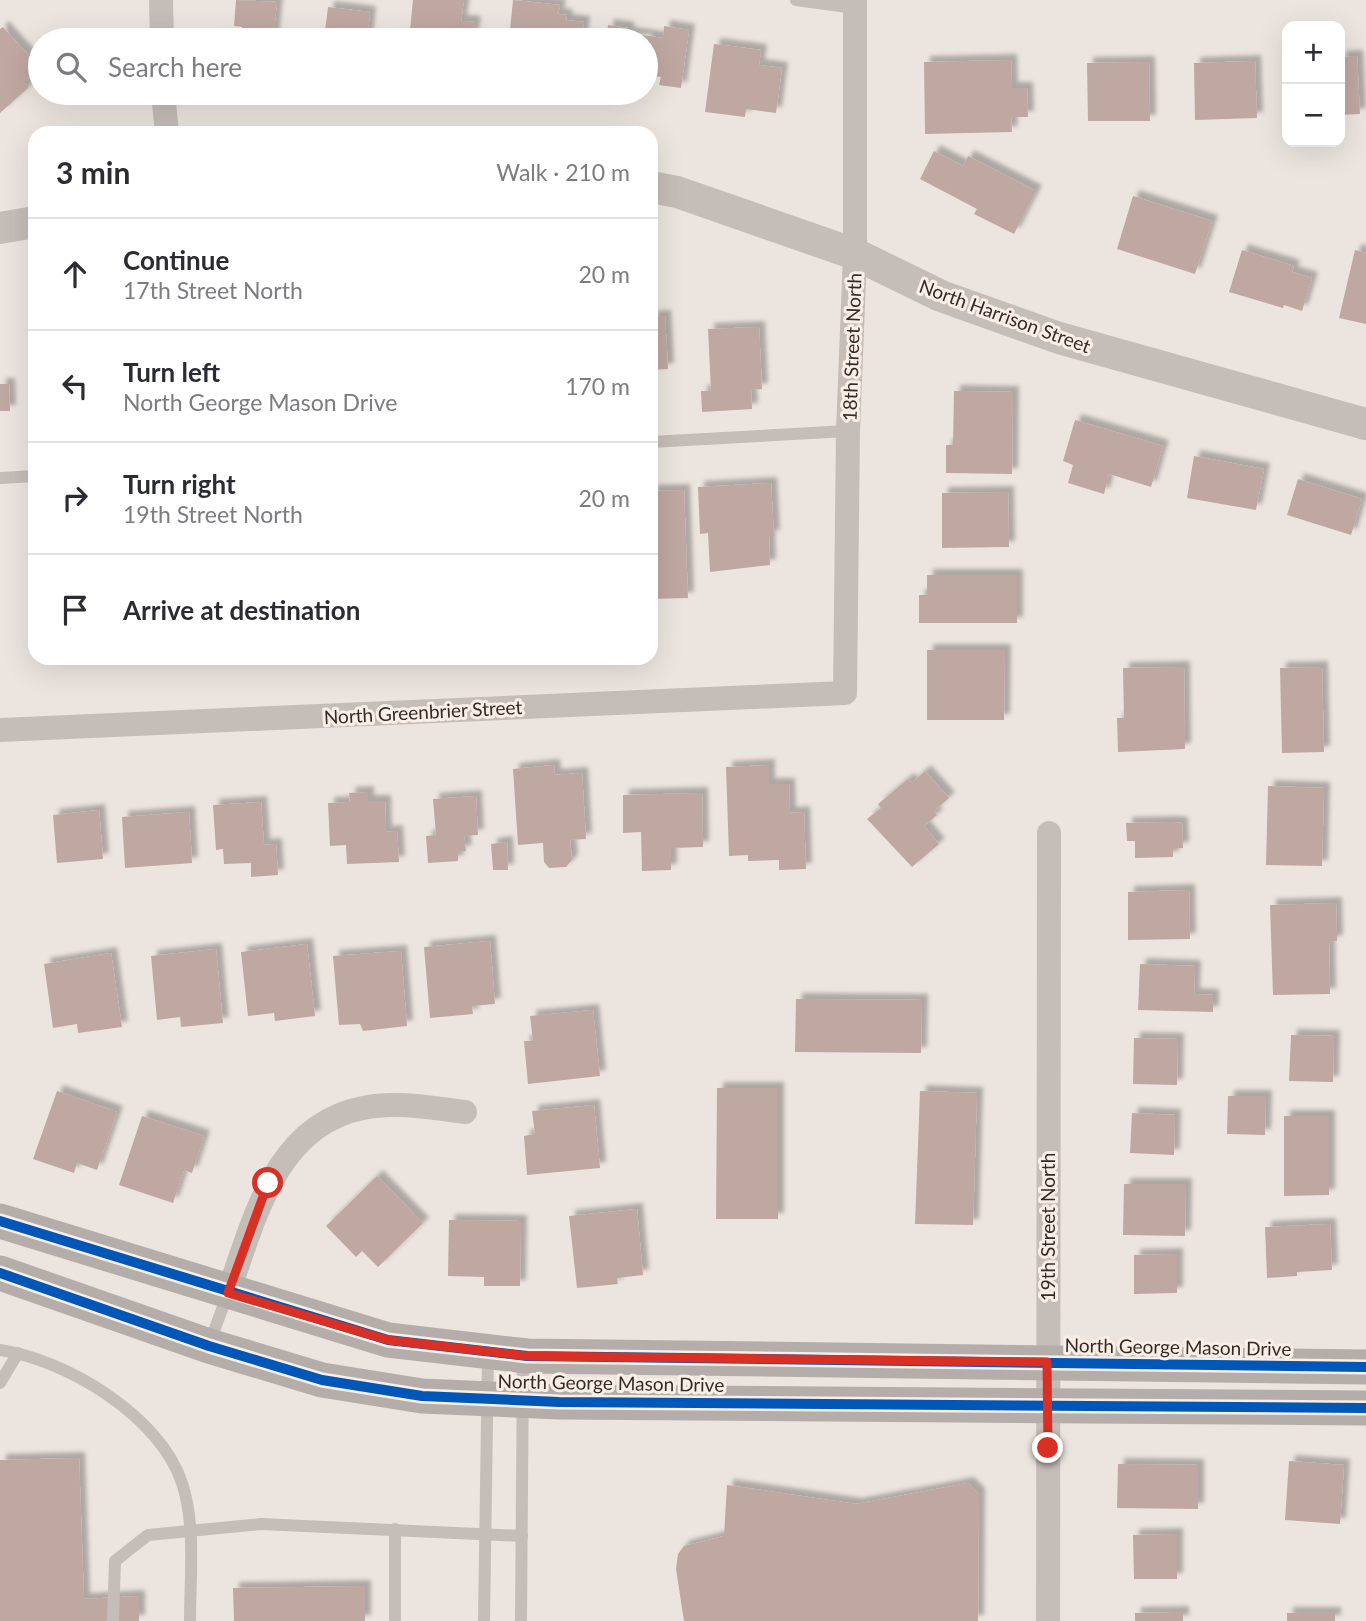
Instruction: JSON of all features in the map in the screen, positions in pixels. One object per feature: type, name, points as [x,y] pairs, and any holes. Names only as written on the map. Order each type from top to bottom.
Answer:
[{"type":"main road","name":"North George Mason Drive","points":[[0,1221],[388,1340],[488,1352],[523,1355],[1366,1367]]},
{"type":"main road","name":"North George Mason Drive","points":[[0,1273],[209,1346],[322,1380],[422,1396],[559,1402],[1048,1403],[1366,1408]]},
{"type":"street","points":[[161,0],[162,28]]},
{"type":"street","name":"18th Street North","points":[[845,693],[848,430],[855,254],[855,4]]},
{"type":"street","points":[[164,105],[166,126]]},
{"type":"street","name":"North Harrison Street","points":[[658,188],[677,192],[855,254],[941,296],[1059,338],[1233,389],[1366,424]]},
{"type":"street","points":[[0,228],[28,223]]},
{"type":"street","name":"North Greenbrier Street","points":[[0,730],[845,693]]},
{"type":"street","name":"19th Street North","points":[[1048,1621],[1049,833]]},
{"type":"street","points":[[228,1293],[268,1183],[294,1148],[326,1121],[363,1108],[412,1106],[465,1112]]},
{"type":"lane","points":[[796,0],[855,4]]},
{"type":"lane","points":[[658,442],[848,430]]},
{"type":"lane","points":[[0,478],[28,476]]},
{"type":"lane","points":[[209,1346],[228,1293]]},
{"type":"lane","points":[[0,1350],[18,1353],[74,1373],[123,1407],[169,1453],[183,1484],[190,1531],[190,1621]]},
{"type":"lane","points":[[484,1621],[488,1352]]},
{"type":"lane","points":[[0,1383],[18,1353]]},
{"type":"lane","points":[[521,1621],[523,1355]]},
{"type":"lane","points":[[113,1621],[116,1561],[148,1535],[261,1524],[522,1536]]},
{"type":"lane","points":[[395,1621],[396,1529]]},
{"type":"building","points":[[236,0],[277,2],[274,28],[234,26]]},
{"type":"building","points":[[413,0],[464,0],[461,21],[475,22],[474,28],[410,28]]},
{"type":"building","points":[[513,0],[560,5],[558,14],[567,15],[566,20],[584,22],[583,28],[510,28]]},
{"type":"building","points":[[328,7],[370,12],[368,28],[325,28]]},
{"type":"building","points":[[664,26],[689,30],[681,88],[659,85],[661,77],[658,77],[658,37],[663,38]]},
{"type":"building","points":[[3,27],[28,55],[28,77],[23,82],[28,88],[0,113],[0,29]]},
{"type":"building","points":[[714,44],[761,50],[759,65],[782,68],[776,113],[746,109],[745,117],[705,112]]},
{"type":"building","points":[[1357,56],[1360,114],[1345,115],[1345,57]]},
{"type":"building","points":[[1011,60],[1012,88],[1027,88],[1028,117],[1011,117],[1012,132],[925,134],[924,62]]},
{"type":"building","points":[[1255,61],[1257,118],[1195,120],[1194,63]]},
{"type":"building","points":[[1149,62],[1150,121],[1088,121],[1087,63]]},
{"type":"building","points":[[934,151],[963,166],[968,156],[1036,191],[1014,234],[974,214],[977,209],[920,179]]},
{"type":"building","points":[[1133,196],[1212,221],[1195,274],[1117,249]]},
{"type":"building","points":[[1242,250],[1294,266],[1292,272],[1312,278],[1302,311],[1229,292]]},
{"type":"building","points":[[1355,250],[1366,253],[1366,324],[1339,318]]},
{"type":"building","points":[[658,316],[665,316],[668,369],[658,370]]},
{"type":"building","points":[[759,327],[762,389],[751,390],[752,409],[702,412],[701,391],[711,391],[708,329]]},
{"type":"building","points":[[0,384],[9,384],[10,411],[0,411]]},
{"type":"building","points":[[954,391],[1013,392],[1012,474],[946,473],[946,445],[953,445]]},
{"type":"building","points":[[1075,420],[1163,446],[1151,487],[1109,474],[1104,494],[1068,483],[1073,465],[1063,461]]},
{"type":"building","points":[[1194,456],[1264,469],[1256,510],[1187,498]]},
{"type":"building","points":[[1298,479],[1362,499],[1351,535],[1287,515]]},
{"type":"building","points":[[771,483],[774,536],[769,536],[770,565],[710,572],[708,533],[700,534],[698,487]]},
{"type":"building","points":[[684,490],[688,598],[658,599],[658,491]]},
{"type":"building","points":[[1008,492],[1009,547],[942,548],[942,493]]},
{"type":"building","points":[[927,575],[1017,575],[1017,623],[919,623],[919,595],[927,595]]},
{"type":"building","points":[[927,650],[1005,650],[1004,720],[927,720]]},
{"type":"building","points":[[1184,667],[1185,749],[1118,752],[1117,718],[1124,718],[1123,668]]},
{"type":"building","points":[[1322,667],[1324,752],[1282,753],[1280,668]]},
{"type":"building","points":[[554,765],[555,775],[582,773],[586,839],[570,840],[572,860],[566,867],[549,868],[544,862],[543,843],[518,845],[513,769]]},
{"type":"building","points":[[769,765],[769,784],[789,784],[790,813],[804,812],[806,869],[779,870],[779,860],[748,861],[748,855],[729,856],[726,767]]},
{"type":"building","points":[[925,771],[949,798],[934,811],[937,815],[924,826],[939,844],[912,867],[867,819],[881,808],[878,804],[908,779],[912,783]]},
{"type":"building","points":[[1268,786],[1324,788],[1322,866],[1266,865]]},
{"type":"building","points":[[368,792],[368,801],[385,801],[386,832],[397,831],[399,862],[347,864],[346,845],[330,846],[328,803],[350,802],[349,793]]},
{"type":"building","points":[[702,793],[703,847],[671,848],[671,870],[642,871],[641,832],[623,833],[623,795]]},
{"type":"building","points":[[476,796],[478,835],[464,836],[466,851],[458,852],[458,861],[428,863],[426,836],[436,835],[433,799]]},
{"type":"building","points":[[261,802],[264,845],[276,844],[278,875],[251,877],[251,863],[224,864],[223,849],[216,850],[213,805]]},
{"type":"building","points":[[99,810],[103,859],[57,863],[53,815]]},
{"type":"building","points":[[189,812],[192,863],[125,868],[122,817]]},
{"type":"building","points":[[1126,823],[1182,823],[1183,848],[1173,849],[1173,857],[1135,858],[1135,841],[1127,841]]},
{"type":"building","points":[[507,842],[508,870],[493,870],[491,844]]},
{"type":"building","points":[[1189,890],[1190,939],[1128,940],[1128,892]]},
{"type":"building","points":[[1336,903],[1337,941],[1329,942],[1330,994],[1273,995],[1270,905]]},
{"type":"building","points":[[490,941],[495,1004],[472,1006],[473,1014],[430,1018],[424,947]]},
{"type":"building","points":[[307,944],[315,1016],[275,1021],[274,1013],[248,1016],[241,952]]},
{"type":"building","points":[[216,949],[223,1023],[181,1027],[180,1017],[157,1020],[151,956]]},
{"type":"building","points":[[401,951],[407,1026],[363,1031],[360,1024],[339,1025],[333,956]]},
{"type":"building","points":[[111,953],[122,1027],[78,1033],[77,1024],[53,1028],[44,964]]},
{"type":"building","points":[[1140,964],[1195,966],[1194,994],[1213,995],[1213,1012],[1138,1010]]},
{"type":"building","points":[[796,999],[922,1000],[921,1053],[795,1052]]},
{"type":"building","points":[[593,1010],[600,1076],[528,1084],[524,1041],[533,1041],[530,1016]]},
{"type":"building","points":[[1291,1035],[1334,1036],[1333,1082],[1289,1081]]},
{"type":"building","points":[[1134,1038],[1178,1039],[1177,1085],[1133,1084]]},
{"type":"building","points":[[717,1088],[778,1088],[778,1219],[716,1219]]},
{"type":"building","points":[[57,1091],[117,1112],[97,1170],[77,1163],[74,1173],[33,1159]]},
{"type":"building","points":[[920,1091],[977,1093],[973,1225],[915,1224]]},
{"type":"building","points":[[1228,1096],[1266,1096],[1265,1135],[1227,1134]]},
{"type":"building","points":[[594,1105],[600,1168],[527,1175],[524,1136],[535,1134],[532,1111]]},
{"type":"building","points":[[1132,1113],[1175,1115],[1174,1155],[1130,1153]]},
{"type":"building","points":[[142,1116],[204,1136],[192,1173],[184,1170],[173,1203],[119,1185]]},
{"type":"building","points":[[1284,1116],[1329,1116],[1329,1195],[1284,1196]]},
{"type":"building","points":[[377,1176],[423,1223],[378,1267],[362,1251],[356,1257],[326,1226]]},
{"type":"building","points":[[1124,1184],[1186,1184],[1185,1236],[1123,1235]]},
{"type":"building","points":[[637,1209],[643,1275],[617,1278],[618,1284],[577,1288],[569,1216]]},
{"type":"building","points":[[449,1220],[521,1221],[520,1286],[484,1286],[484,1277],[448,1276]]},
{"type":"building","points":[[1330,1224],[1332,1270],[1297,1272],[1297,1276],[1267,1278],[1265,1227]]},
{"type":"building","points":[[1177,1254],[1177,1293],[1134,1294],[1134,1255]]},
{"type":"building","points":[[79,1458],[84,1599],[139,1596],[139,1621],[0,1621],[0,1460]]},
{"type":"building","points":[[1289,1461],[1344,1465],[1340,1524],[1285,1520]]},
{"type":"building","points":[[1118,1464],[1198,1465],[1198,1509],[1117,1508]]},
{"type":"building","points":[[968,1483],[979,1494],[978,1621],[684,1621],[676,1569],[678,1554],[684,1546],[724,1536],[727,1485],[856,1504]]},
{"type":"building","points":[[1177,1534],[1177,1579],[1134,1579],[1133,1535]]},
{"type":"building","points":[[365,1586],[365,1621],[234,1621],[233,1588]]},
{"type":"building","points":[[1183,1612],[1183,1621],[1135,1621],[1135,1613]]},
{"type":"building","points":[[1287,1613],[1335,1613],[1335,1621],[1287,1621]]},
{"type":"cycle path","points":[[0,1221],[388,1340],[527,1356],[1366,1367]]},
{"type":"cycle path","points":[[0,1273],[209,1346],[322,1380],[422,1396],[559,1402],[1366,1408]]},
{"type":"route","points":[[268,1183],[228,1293],[388,1340],[527,1356],[1047,1362],[1048,1448]]}]
